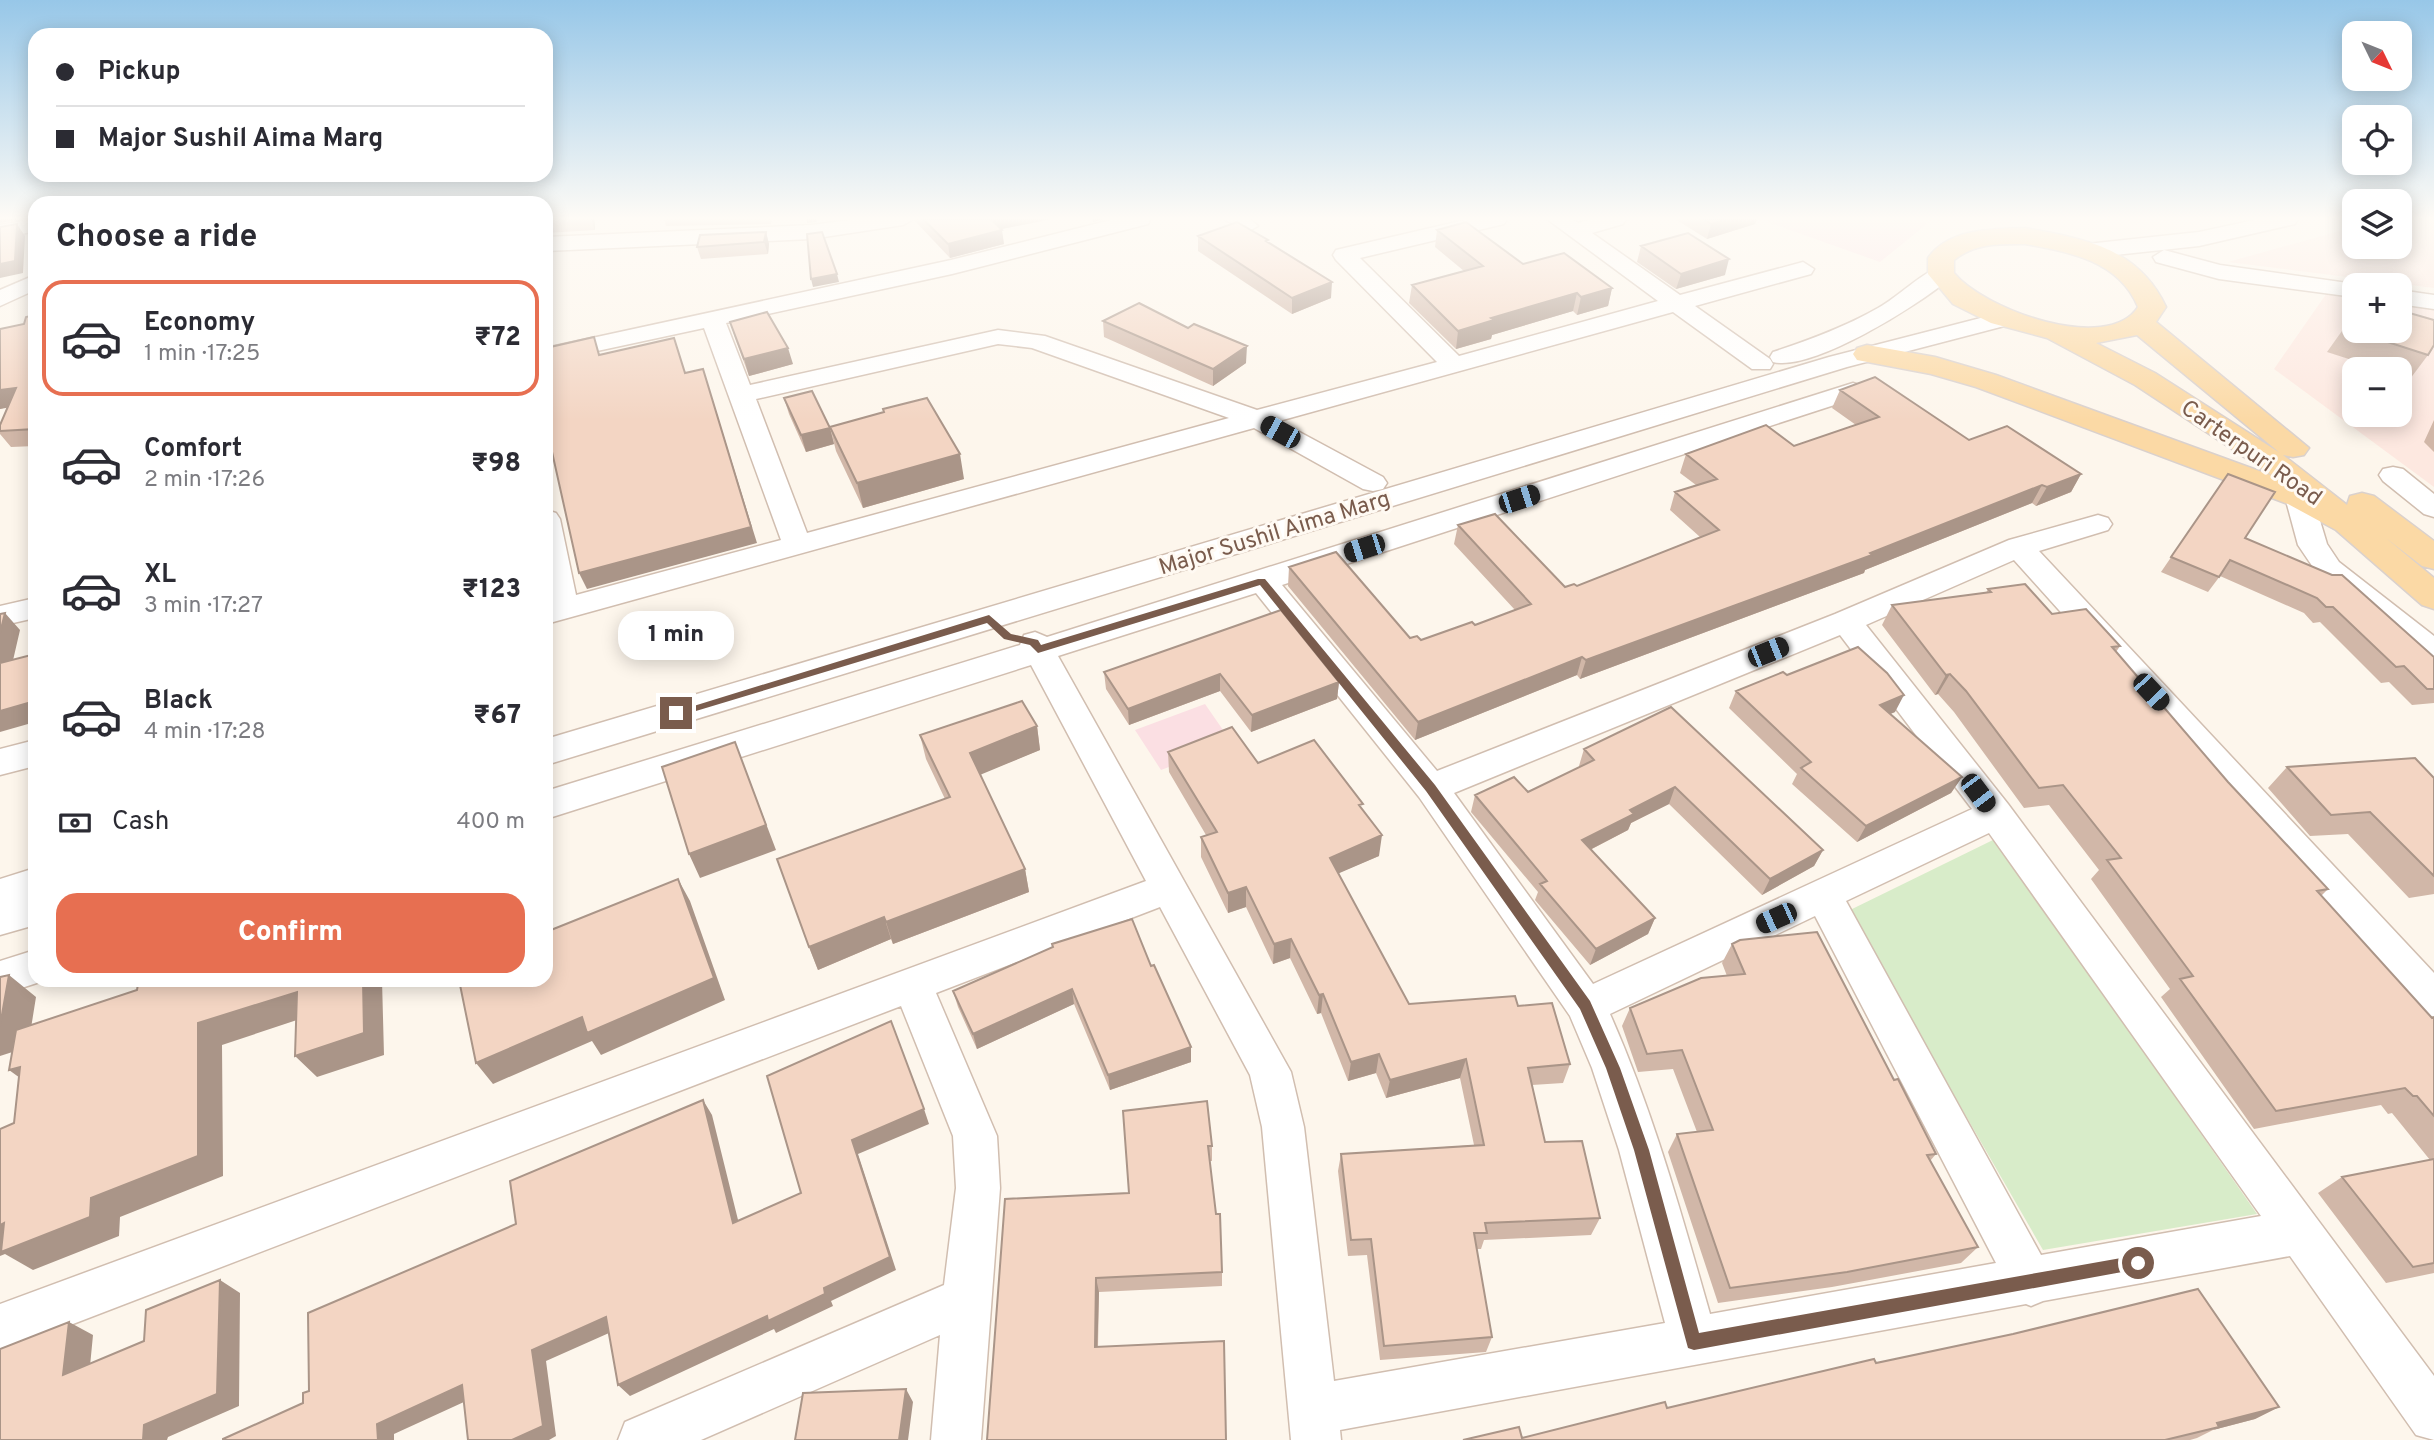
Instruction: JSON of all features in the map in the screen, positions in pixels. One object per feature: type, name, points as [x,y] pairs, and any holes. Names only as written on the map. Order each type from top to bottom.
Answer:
[{"type":"main road","points":[[1952,286],[1961,297],[2004,319],[2052,331],[2116,332],[2140,323],[2152,307],[2144,286]]},
{"type":"main road","name":"Carterpuri Road","points":[[2140,323],[2260,423],[2434,558]]},
{"type":"main road","name":"Carterpuri Road","points":[[2052,331],[2145,379],[2291,474],[2434,597]]},
{"type":"main road","points":[[1867,354],[1935,366],[1986,381],[2299,497],[2350,524]]},
{"type":"street","points":[[0,292],[20,286]]},
{"type":"street","points":[[0,299],[26,286]]},
{"type":"street","points":[[553,353],[863,286]]},
{"type":"street","points":[[1375,286],[1454,365]]},
{"type":"street","points":[[1655,286],[1761,363]]},
{"type":"street","points":[[553,591],[555,611],[1740,286]]},
{"type":"street","name":"Major Sushil Aima Marg","points":[[553,750],[1373,483],[1804,350],[1885,315],[1927,286]]},
{"type":"street","points":[[2412,299],[2434,302]]},
{"type":"street","points":[[713,319],[797,545]]},
{"type":"street","name":"Major Sushil Aima Marg","points":[[1037,593],[1867,354],[2004,319]]},
{"type":"street","points":[[741,395],[998,337],[1016,338],[1036,341],[1256,419],[1373,483]]},
{"type":"street","points":[[553,803],[1036,646],[1262,581],[1853,391]]},
{"type":"street","points":[[2393,475],[2434,508]]},
{"type":"street","points":[[2299,497],[2313,545],[2329,569],[2434,652]]},
{"type":"street","points":[[1431,788],[1846,621],[2019,547],[2098,524]]},
{"type":"street","points":[[2019,547],[2434,1000]]},
{"type":"street","points":[[1262,581],[1431,788],[1586,1006],[1613,1068],[1641,1150],[1694,1342]]},
{"type":"street","points":[[1036,646],[1047,618],[1037,593]]},
{"type":"street","points":[[0,616],[28,610]]},
{"type":"street","points":[[984,610],[1008,636],[1036,646],[1270,1072],[1283,1126],[1314,1425],[1694,1342],[2031,1283],[2300,1232]]},
{"type":"street","name":"Major Sushil Aima Marg","points":[[553,727],[984,610]]},
{"type":"street","points":[[1846,621],[1995,814],[2434,1417]]},
{"type":"street","points":[[0,762],[28,754]]},
{"type":"street","points":[[1586,1006],[1995,814]]},
{"type":"street","points":[[0,894],[28,885]]},
{"type":"street","points":[[0,1328],[1168,888]]},
{"type":"street","points":[[1824,896],[2031,1283]]},
{"type":"street","points":[[0,919],[28,911]]},
{"type":"street","points":[[0,978],[28,969]]},
{"type":"street","points":[[912,984],[975,1136],[978,1188],[966,1299],[956,1440]]},
{"type":"street","points":[[643,1440],[966,1299]]},
{"type":"shaded area","points":[[2331,287],[2342,288],[2342,343],[2412,343],[2412,299],[2434,302],[2434,487],[2353,427],[2412,427],[2412,357],[2342,357],[2342,419],[2274,369]]},
{"type":"shaded area","points":[[1205,704],[1232,743],[1161,770],[1135,730]]},
{"type":"green space","points":[[1995,839],[2257,1214],[2043,1250],[1848,911]]},
{"type":"building","points":[[1274,286],[1322,286],[1292,298]]},
{"type":"building","points":[[1413,286],[1612,288],[1581,297],[1577,293],[1491,318],[1494,320],[1458,331]]},
{"type":"building","points":[[1139,303],[1188,328],[1194,324],[1247,346],[1213,369],[1103,321]]},
{"type":"building","points":[[767,312],[788,348],[744,359],[730,322]]},
{"type":"building","points":[[2412,314],[2434,320],[2434,345],[2428,355],[2391,343],[2412,343]]},
{"type":"building","points":[[26,317],[28,429],[0,431],[16,388],[0,390],[0,329],[24,324]]},
{"type":"building","points":[[594,337],[599,355],[674,338],[685,373],[703,369],[751,527],[579,573],[553,456],[553,346]]},
{"type":"building","points":[[1875,377],[1969,440],[2007,426],[2081,474],[2047,487],[2042,485],[1870,553],[1872,555],[1586,660],[1582,657],[1418,722],[1289,567],[1336,552],[1410,638],[1417,636],[1421,640],[1472,622],[1475,625],[1531,604],[1458,525],[1495,514],[1565,587],[1574,584],[1577,586],[1719,530],[1675,492],[1717,479],[1686,454],[1766,425],[1794,446],[1879,417],[1840,390]]},
{"type":"building","points":[[812,391],[830,428],[801,435],[784,398]]},
{"type":"building","points":[[927,398],[960,454],[857,483],[830,427]]},
{"type":"building","points":[[2228,474],[2275,492],[2245,538],[2332,575],[2342,575],[2434,657],[2434,689],[2427,689],[2404,666],[2396,667],[2333,607],[2326,607],[2317,598],[2230,560],[2219,577],[2171,557]]},
{"type":"building","points":[[2025,584],[2052,614],[2086,609],[2120,646],[2112,647],[2228,782],[2328,889],[2317,891],[2432,1018],[2434,1017],[2434,1116],[2417,1096],[2413,1096],[2405,1088],[2276,1111],[2180,979],[2193,976],[2107,860],[2121,858],[2063,785],[2039,788],[1966,691],[1950,674],[1946,675],[1892,605],[1991,592],[1988,589]]},
{"type":"building","points":[[1281,610],[1339,682],[1252,715],[1220,674],[1128,709],[1104,672]]},
{"type":"building","points":[[5,613],[0,633],[0,614]]},
{"type":"building","points":[[1858,647],[1887,673],[1904,695],[1880,705],[1962,777],[1866,826],[1801,768],[1811,762],[1736,691],[1783,672],[1787,675]]},
{"type":"building","points":[[28,656],[28,703],[0,711],[0,663]]},
{"type":"building","points":[[1022,701],[1037,726],[970,753],[1025,869],[886,922],[884,917],[809,947],[777,859],[950,797],[920,735]]},
{"type":"building","points":[[1671,707],[1823,850],[1770,879],[1675,787],[1630,810],[1634,814],[1582,840],[1655,918],[1596,949],[1540,884],[1547,881],[1475,795],[1514,777],[1528,792],[1594,760],[1584,749]]},
{"type":"building","points":[[1232,727],[1258,763],[1314,740],[1363,804],[1359,805],[1382,835],[1330,858],[1409,1004],[1515,996],[1518,1006],[1552,1003],[1570,1064],[1528,1068],[1545,1142],[1582,1141],[1600,1218],[1485,1223],[1487,1233],[1474,1233],[1492,1337],[1384,1346],[1371,1239],[1351,1240],[1341,1154],[1484,1145],[1466,1059],[1390,1080],[1379,1054],[1351,1062],[1323,994],[1319,995],[1291,939],[1274,944],[1246,887],[1228,893],[1201,837],[1217,832],[1168,752]]},
{"type":"building","points":[[735,742],[766,825],[689,854],[662,767]]},
{"type":"building","points":[[2415,758],[2434,778],[2434,876],[2370,812],[2331,815],[2287,767]]},
{"type":"building","points":[[678,879],[714,978],[587,1033],[582,1017],[476,1063],[460,987],[553,987],[553,929]]},
{"type":"building","points":[[1132,919],[1151,966],[1154,965],[1191,1047],[1108,1075],[1072,989],[973,1034],[953,991],[1053,947],[1052,944]]},
{"type":"building","points":[[1817,932],[1894,1080],[1898,1079],[1936,1154],[1927,1155],[1978,1247],[1847,1272],[1730,1288],[1677,1134],[1713,1130],[1682,1050],[1647,1054],[1630,1008],[1701,978],[1745,974],[1732,944],[1740,940]]},
{"type":"building","points":[[9,975],[0,1026],[0,977]]},
{"type":"building","points":[[138,987],[363,987],[364,1033],[295,1056],[297,992],[198,1023],[198,1156],[91,1198],[90,1217],[1,1252],[4,1223],[0,1225],[0,1129],[14,1123],[20,1067],[9,1070],[16,1030],[137,990]]},
{"type":"building","points":[[891,1021],[924,1109],[852,1140],[890,1257],[824,1288],[825,1294],[768,1321],[767,1316],[618,1385],[606,1317],[532,1350],[543,1426],[512,1440],[468,1440],[462,1385],[377,1424],[378,1440],[223,1440],[303,1403],[303,1393],[309,1391],[308,1313],[516,1224],[510,1181],[703,1100],[733,1223],[801,1193],[767,1076]]},
{"type":"building","points":[[1207,1101],[1212,1146],[1208,1146],[1216,1214],[1220,1214],[1222,1272],[1096,1278],[1095,1347],[1224,1341],[1226,1440],[987,1440],[1005,1199],[1129,1193],[1123,1111]]},
{"type":"building","points":[[2434,1159],[2434,1263],[2413,1267],[2342,1177]]},
{"type":"building","points":[[220,1280],[217,1394],[144,1425],[143,1440],[0,1440],[0,1349],[69,1322],[63,1375],[144,1341],[146,1310]]},
{"type":"building","points":[[2198,1289],[2279,1407],[2217,1423],[2219,1427],[2165,1440],[1463,1440],[1519,1427],[1522,1438],[1665,1402],[1667,1408],[1874,1359],[1876,1363],[2013,1334]]},
{"type":"building","points":[[906,1389],[899,1440],[795,1440],[803,1393]]},
{"type":"route","points":[[676,713],[989,619],[1008,636],[1035,643],[1038,650],[1262,581],[1431,788],[1586,1006],[1613,1068],[1641,1150],[1694,1342],[2138,1263]]}]
